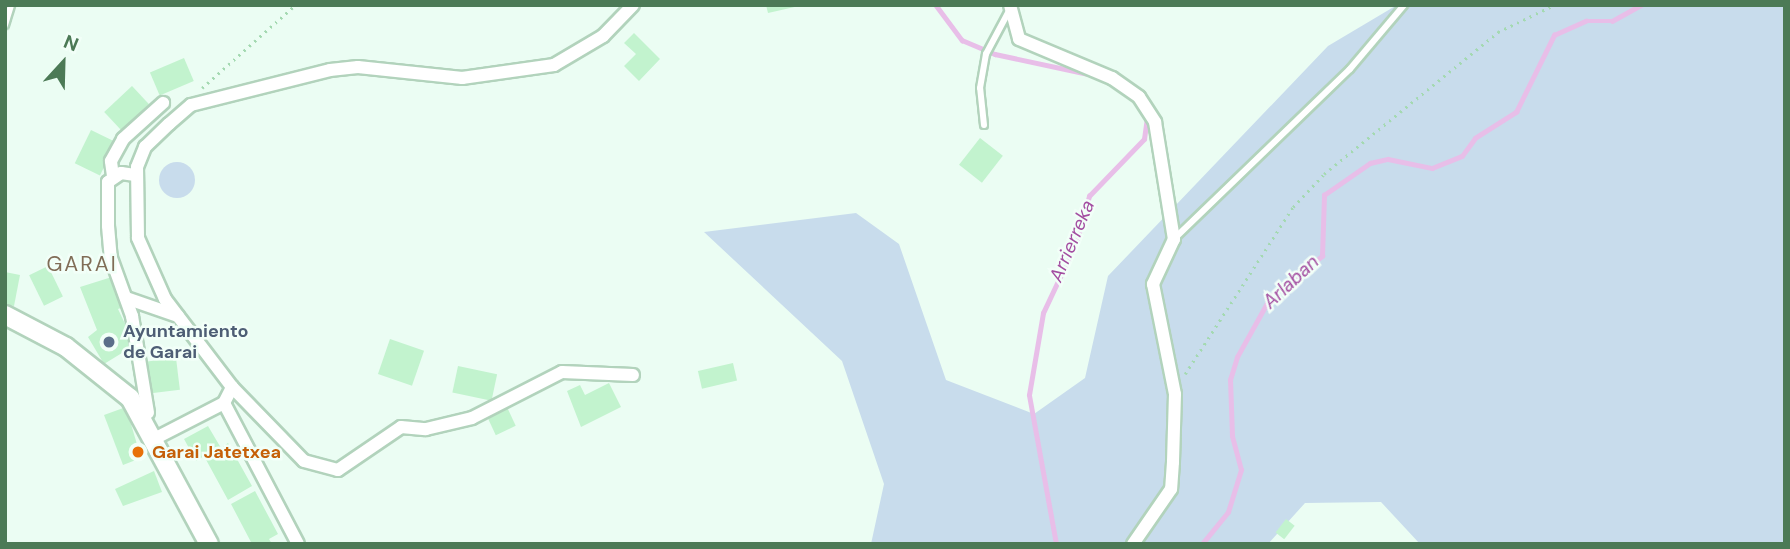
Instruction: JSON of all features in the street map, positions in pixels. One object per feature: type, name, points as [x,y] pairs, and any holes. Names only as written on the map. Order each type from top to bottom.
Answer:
[{"type":"street","points":[[633,5],[603,36],[554,65],[462,78],[358,67],[191,105],[145,147],[135,175],[133,213],[146,262],[182,317],[232,387],[304,461],[338,470],[401,427],[426,429],[472,418],[562,372],[633,375]]},
{"type":"street","points":[[1010,8],[1019,39],[1112,78],[1139,97],[1155,122],[1174,239],[1153,284],[1175,394],[1171,489],[1133,544]]},
{"type":"street","points":[[148,413],[125,298],[111,258],[111,161],[123,139],[163,103]]},
{"type":"street","points":[[113,176],[135,175]]},
{"type":"street","points":[[125,298],[182,317]]},
{"type":"street","points":[[5,315],[42,331],[115,384],[154,439],[209,544]]},
{"type":"street","points":[[154,439],[224,403],[232,387]]},
{"type":"street","points":[[224,403],[298,544]]},
{"type":"lane","points":[[5,25],[11,5]]},
{"type":"lane","points":[[1174,239],[1350,69],[1404,5]]},
{"type":"lane","points":[[984,125],[980,88],[986,54],[1010,8]]},
{"type":"path","points":[[191,105],[194,95],[295,5]]},
{"type":"path","points":[[1175,394],[1201,341],[1300,198],[1498,32],[1554,5]]},
{"type":"shaded area","points":[[1397,5],[1785,5],[1785,544],[1420,544],[1381,502],[1305,503],[1268,544],[871,544],[884,484],[842,361],[704,232],[856,213],[899,244],[946,380],[1034,414],[1085,378],[1108,276],[1328,46]]},
{"type":"shaded area","points":[[177,162],[190,167],[195,180],[190,193],[177,198],[164,193],[159,180],[164,167]]},
{"type":"building","points":[[766,5],[799,5],[799,6],[768,13]]},
{"type":"building","points":[[634,33],[660,59],[639,81],[624,66],[636,54],[624,43]]},
{"type":"building","points":[[184,58],[194,81],[160,95],[150,72]]},
{"type":"building","points":[[132,86],[149,104],[121,130],[104,112]]},
{"type":"building","points":[[91,130],[116,142],[100,176],[75,163]]},
{"type":"building","points":[[980,138],[1003,156],[982,183],[959,165]]},
{"type":"building","points":[[48,266],[63,297],[44,306],[29,275]]},
{"type":"building","points":[[5,272],[20,275],[14,306],[5,304]]},
{"type":"building","points":[[115,276],[124,307],[118,309],[135,345],[104,364],[88,337],[97,330],[80,287]]},
{"type":"building","points":[[390,339],[424,351],[412,386],[378,374]]},
{"type":"building","points":[[176,358],[180,390],[151,393],[147,362]]},
{"type":"building","points":[[733,363],[737,381],[702,389],[698,371]]},
{"type":"building","points":[[458,366],[497,374],[492,401],[452,392]]},
{"type":"building","points":[[609,383],[621,407],[581,427],[567,391],[580,385],[585,395]]},
{"type":"building","points":[[506,405],[516,426],[496,435],[486,414]]},
{"type":"building","points":[[126,407],[141,458],[123,465],[104,415]]},
{"type":"building","points":[[208,426],[221,448],[228,443],[252,486],[228,500],[204,456],[196,461],[184,439]]},
{"type":"building","points":[[154,471],[162,492],[123,506],[115,489]]},
{"type":"building","points":[[255,491],[278,534],[269,539],[272,544],[252,544],[231,504]]},
{"type":"building","points":[[1286,519],[1295,526],[1284,539],[1276,532]]},
{"type":"waterway","name":"Arrierreka","points":[[936,5],[962,40],[995,54],[1088,74]]},
{"type":"waterway","name":"Arlaban","points":[[1202,544],[1228,512],[1241,470],[1232,436],[1230,380],[1237,357],[1271,296],[1322,256],[1324,195],[1370,163],[1388,159],[1432,168],[1462,156],[1475,138],[1516,112],[1554,35],[1586,21],[1612,21],[1641,5]]},
{"type":"waterway","name":"Arrierreka","points":[[1056,544],[1029,395],[1043,313],[1076,243],[1089,196],[1144,139],[1147,117]]},
{"type":"place","name":"Ayuntamiento de Garai","points":[[109,342]]},
{"type":"place","name":"Garai Jatetxea","points":[[138,452]]},
{"type":"district","name":"GARAI","points":[[82,264]]}]
